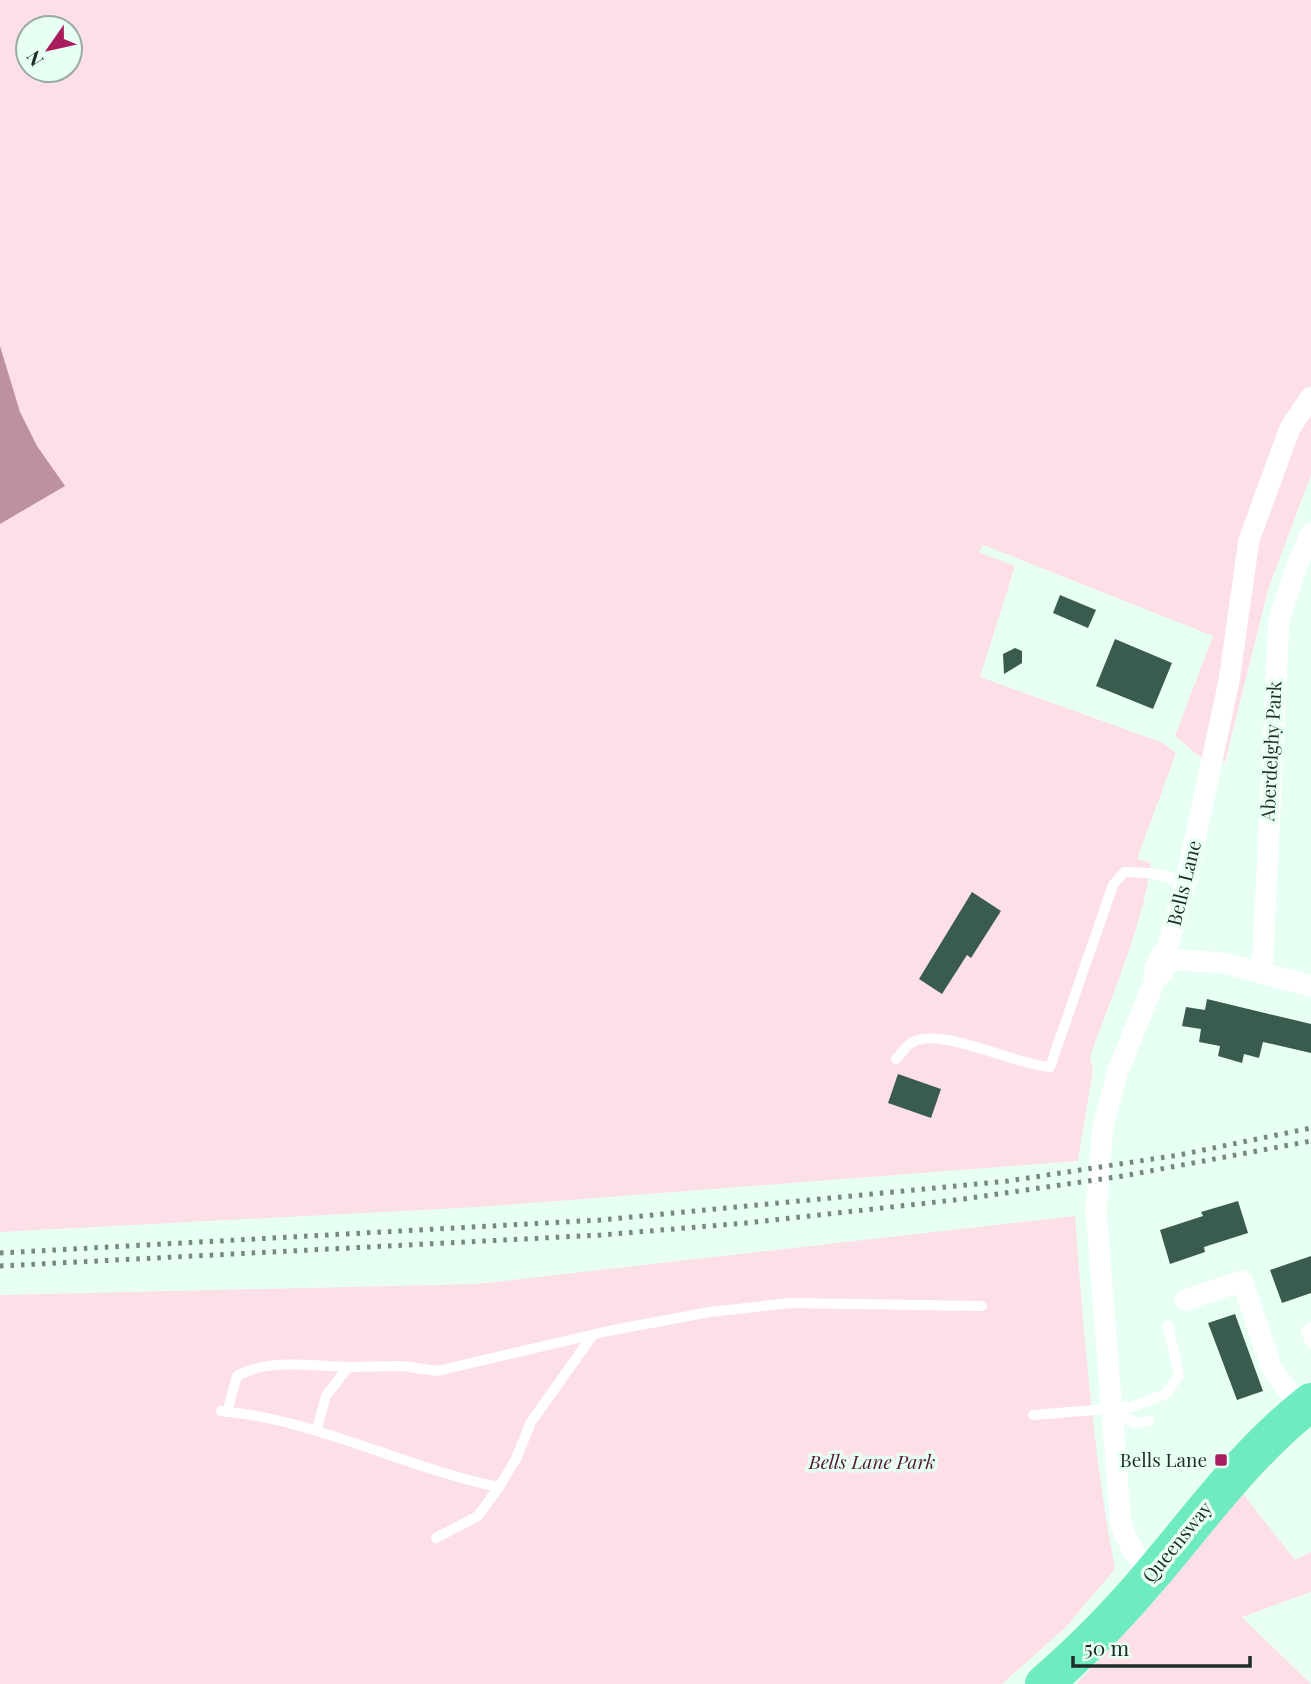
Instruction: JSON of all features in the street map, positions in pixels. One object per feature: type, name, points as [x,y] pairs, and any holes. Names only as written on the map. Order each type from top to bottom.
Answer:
[{"type":"highway","name":"Queensway","points":[[1044,1684],[1091,1643],[1152,1574],[1230,1477],[1306,1406]]},
{"type":"street","name":"Bells Lane","points":[[1152,1574],[1133,1551],[1121,1526],[1096,1210],[1103,1126],[1118,1071],[1161,965],[1186,881],[1229,681],[1249,540],[1290,428],[1311,397]]},
{"type":"street","name":"Aberdelghy Park","points":[[1262,974],[1279,620],[1298,560],[1311,533]]},
{"type":"street","points":[[1161,965],[1223,963],[1311,986]]},
{"type":"street","points":[[1185,1300],[1242,1281],[1272,1369],[1306,1406]]},
{"type":"lane","points":[[897,1059],[913,1041],[943,1037],[1031,1066],[1050,1067],[1113,885],[1124,872],[1133,871],[1186,881]]},
{"type":"lane","points":[[499,1487],[317,1429],[260,1414],[224,1412],[236,1376],[251,1368],[280,1365],[402,1366],[437,1371],[709,1312],[790,1303],[982,1306]]},
{"type":"lane","points":[[1033,1415],[1113,1409],[1166,1394],[1179,1376],[1168,1326]]},
{"type":"lane","points":[[1311,1327],[1306,1330],[1311,1344]]},
{"type":"lane","points":[[436,1538],[478,1516],[516,1459],[531,1422],[592,1336]]},
{"type":"lane","points":[[317,1429],[326,1396],[348,1367]]},
{"type":"lane","points":[[1113,1409],[1134,1423],[1150,1421]]},
{"type":"green space","points":[[0,0],[1311,0],[1311,475],[1268,590],[1225,762],[1199,756],[1175,736],[1213,636],[983,545],[979,552],[1015,566],[980,677],[1161,742],[1176,753],[1137,859],[1151,863],[1147,888],[1134,937],[1090,1057],[1093,1070],[1078,1161],[478,1207],[0,1232]]},
{"type":"green space","name":"Bells Lane Park","points":[[1075,1216],[1095,1437],[1115,1569],[1066,1627],[1002,1684],[0,1684],[0,1295],[477,1284]]},
{"type":"green space","points":[[1239,1489],[1295,1560],[1311,1552],[1311,1592],[1242,1617],[1311,1684],[1076,1684],[1151,1605]]},
{"type":"shaded area","points":[[0,346],[20,412],[37,446],[65,486],[0,524]]},
{"type":"building","points":[[1060,595],[1096,610],[1088,628],[1053,613]]},
{"type":"building","points":[[1115,639],[1172,663],[1153,709],[1096,686]]},
{"type":"building","points":[[1015,648],[1022,651],[1022,663],[1004,674],[1003,654]]},
{"type":"building","points":[[972,892],[1001,911],[971,958],[967,955],[942,994],[919,979]]},
{"type":"building","points":[[1207,999],[1311,1024],[1311,1053],[1263,1042],[1259,1058],[1244,1054],[1242,1063],[1218,1056],[1220,1046],[1199,1042],[1201,1029],[1182,1026],[1186,1007],[1205,1010]]},
{"type":"building","points":[[898,1074],[941,1089],[931,1118],[888,1103]]},
{"type":"building","points":[[1238,1201],[1248,1233],[1204,1247],[1205,1252],[1170,1264],[1160,1230],[1203,1216],[1201,1212]]},
{"type":"building","points":[[1311,1256],[1311,1293],[1282,1303],[1270,1270]]},
{"type":"building","points":[[1235,1314],[1263,1391],[1237,1400],[1208,1323]]},
{"type":"railway","points":[[0,1253],[600,1220],[1008,1181],[1179,1155],[1311,1128]]},
{"type":"railway","points":[[0,1266],[601,1235],[746,1223],[964,1199],[1123,1176],[1311,1141]]},
{"type":"place","name":"Bells Lane","points":[[1221,1460]]}]
